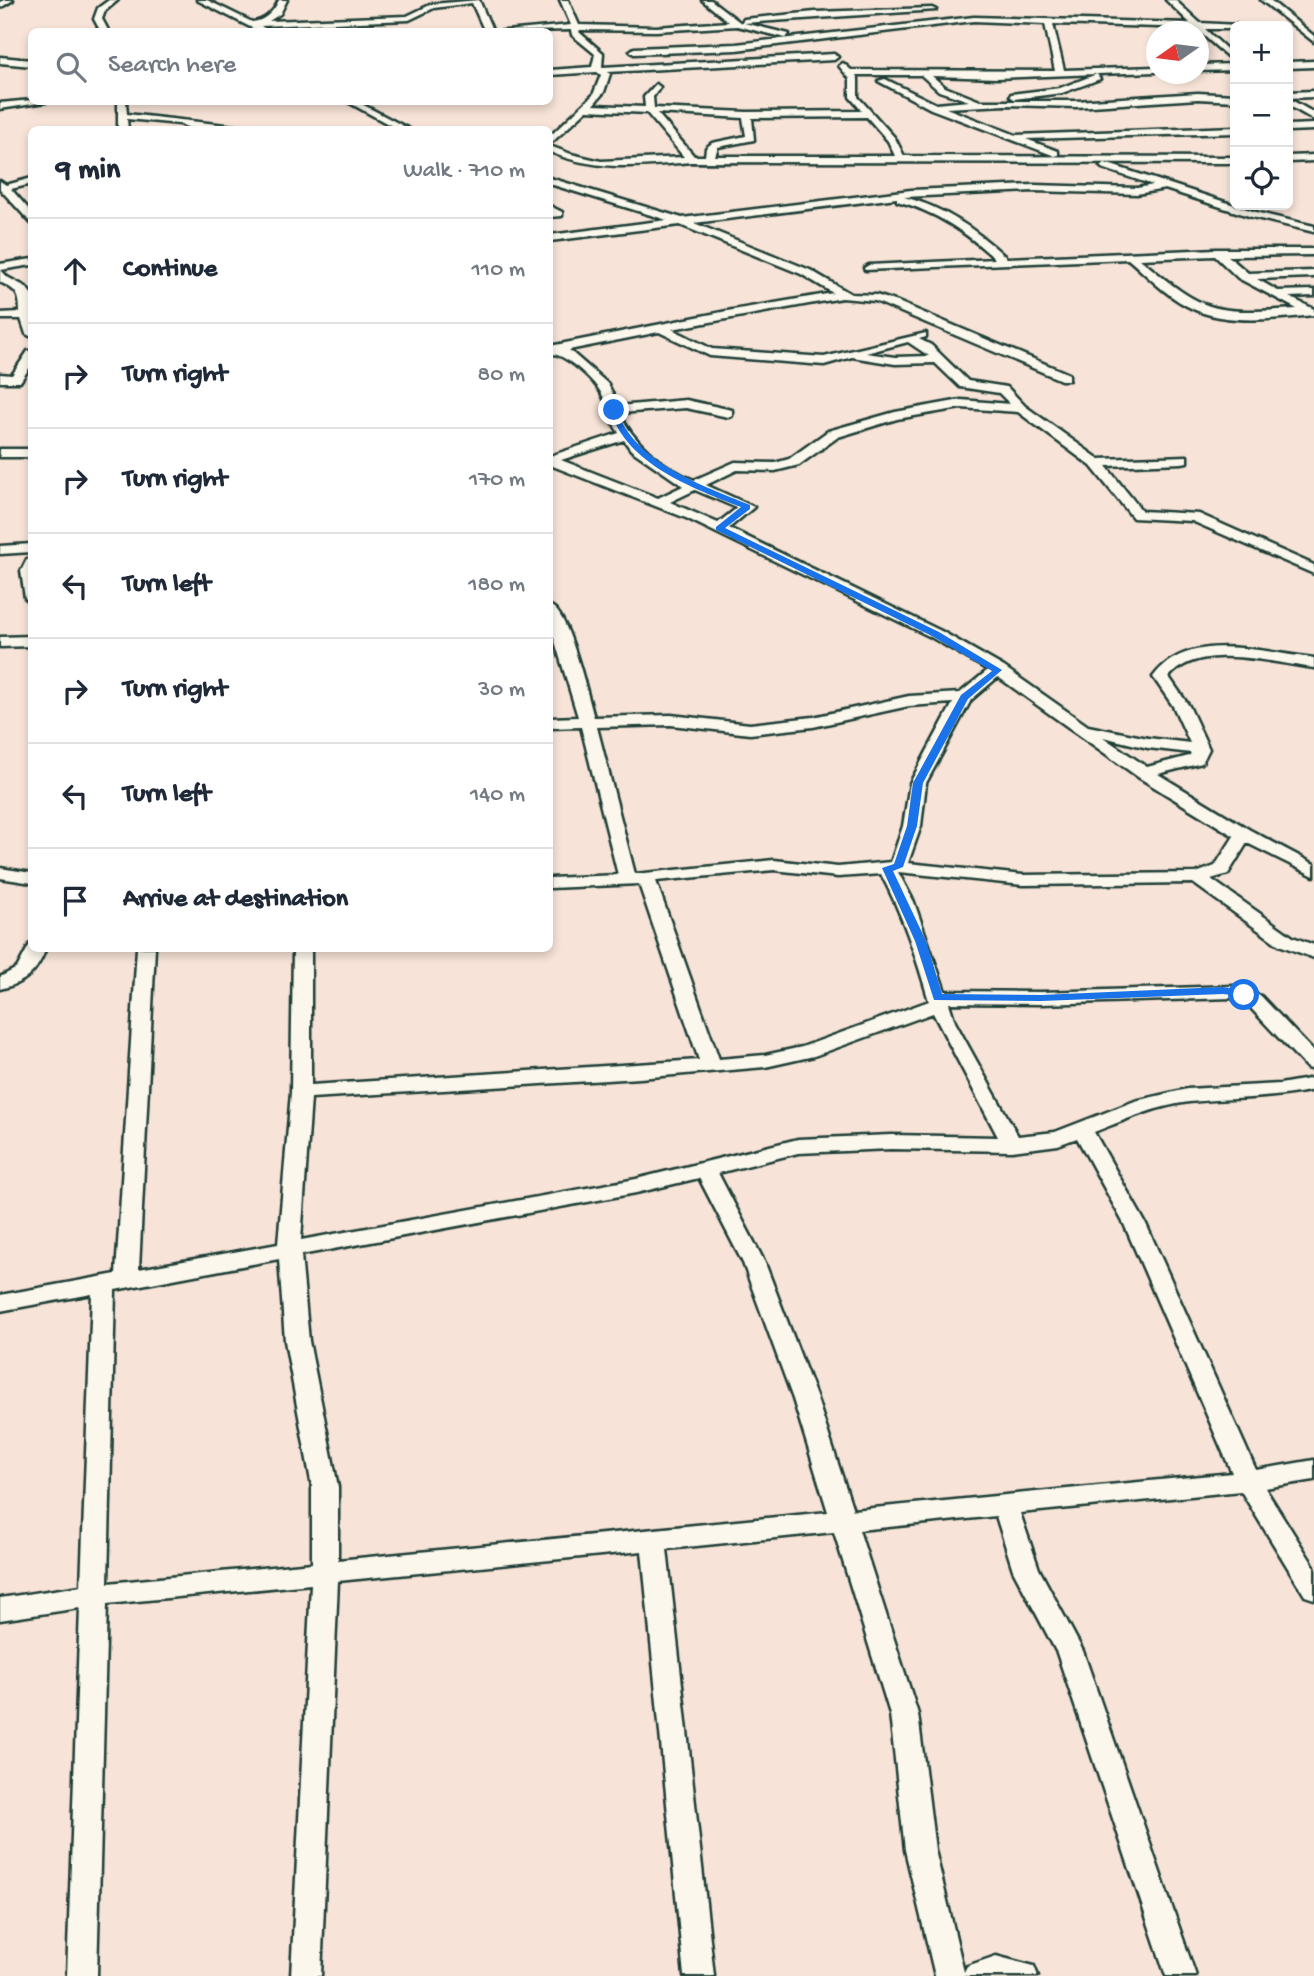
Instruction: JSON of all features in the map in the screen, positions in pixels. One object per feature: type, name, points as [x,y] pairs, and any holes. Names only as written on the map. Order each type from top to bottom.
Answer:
[{"type":"street","points":[[0,6],[9,0]]},
{"type":"street","points":[[103,28],[98,19],[101,10],[114,0]]},
{"type":"street","points":[[201,0],[259,26],[405,18],[432,6],[475,0],[487,28]]},
{"type":"street","points":[[259,26],[277,12],[283,0]]},
{"type":"street","points":[[564,0],[576,27],[575,33],[599,53],[598,68]]},
{"type":"street","points":[[706,0],[735,23],[795,38],[834,57],[854,79],[854,97],[892,140],[901,160]]},
{"type":"street","points":[[929,0],[932,10],[944,23]]},
{"type":"street","points":[[1170,0],[1193,21]]},
{"type":"street","points":[[1265,0],[1314,40]]},
{"type":"street","points":[[553,28],[656,29],[735,23],[813,11],[932,10]]},
{"type":"street","points":[[634,51],[736,47],[795,38],[1021,15],[1048,21],[1146,23]]},
{"type":"street","points":[[1048,21],[1060,73]]},
{"type":"street","points":[[1209,25],[1230,27]]},
{"type":"street","points":[[1293,30],[1304,30]]},
{"type":"street","points":[[1209,36],[1230,56]]},
{"type":"street","points":[[553,72],[834,57]]},
{"type":"street","points":[[0,60],[28,63]]},
{"type":"street","points":[[911,60],[942,89],[980,104],[991,119],[975,123]]},
{"type":"street","points":[[1293,65],[1314,64]]},
{"type":"street","points":[[1209,68],[1230,67]]},
{"type":"street","points":[[553,138],[598,98],[605,85],[606,74],[598,68]]},
{"type":"street","points":[[850,73],[922,72],[967,76],[1146,70]]},
{"type":"street","points":[[1005,102],[1020,94],[1062,90],[1108,71]]},
{"type":"street","points":[[882,82],[934,107],[1072,158],[1256,215],[1314,229]]},
{"type":"street","points":[[656,87],[648,97],[650,111],[691,159]]},
{"type":"street","points":[[1293,95],[1314,94]]},
{"type":"street","points":[[934,107],[1005,102],[1076,104],[1198,96],[1230,98]]},
{"type":"street","points":[[1198,96],[1228,109]]},
{"type":"street","points":[[0,106],[28,103]]},
{"type":"street","points":[[1076,104],[1086,111]]},
{"type":"street","points":[[1293,104],[1314,117]]},
{"type":"street","points":[[120,105],[123,126]]},
{"type":"street","points":[[358,105],[399,126]]},
{"type":"street","points":[[586,107],[747,115],[869,114]]},
{"type":"street","points":[[710,159],[711,148],[715,145],[751,138],[747,115]]},
{"type":"street","points":[[122,116],[216,126]]},
{"type":"street","points":[[191,124],[195,126]]},
{"type":"street","points":[[1104,124],[1118,131]]},
{"type":"street","points":[[1293,128],[1314,127]]},
{"type":"street","points":[[1009,136],[1118,131],[1155,134],[1206,144],[1230,157]]},
{"type":"street","points":[[553,150],[568,158],[611,166],[691,159],[1072,158],[1206,144],[1230,132]]},
{"type":"street","points":[[1293,159],[1314,158]]},
{"type":"street","points":[[28,182],[3,186],[28,217]]},
{"type":"street","points":[[553,183],[680,221],[805,271],[807,275],[853,298],[878,299],[1065,377]]},
{"type":"street","points":[[553,238],[886,195],[993,188],[1137,191],[1169,186]]},
{"type":"street","points":[[886,195],[945,213],[966,226],[1004,262]]},
{"type":"street","points":[[11,210],[28,217]]},
{"type":"street","points":[[1289,251],[1305,268],[1314,272]]},
{"type":"street","points":[[869,268],[1217,252],[1314,252]]},
{"type":"street","points":[[1217,252],[1241,276],[1272,294],[1313,312]]},
{"type":"street","points":[[1130,256],[1185,301],[1202,310],[1224,314],[1313,312]]},
{"type":"street","points":[[0,267],[28,263]]},
{"type":"street","points":[[1241,276],[1314,272]]},
{"type":"street","points":[[0,273],[2,279],[22,289],[28,297]]},
{"type":"street","points":[[1272,294],[1314,293]]},
{"type":"street","points":[[553,350],[846,294]]},
{"type":"street","points":[[28,304],[28,321]]},
{"type":"street","points":[[0,316],[26,315]]},
{"type":"street","points":[[663,329],[703,350],[719,354],[824,361],[949,328]]},
{"type":"street","points":[[910,339],[927,348],[964,384],[1000,389],[1021,409],[1096,463],[1138,515],[1194,517],[1314,570]]},
{"type":"street","points":[[553,350],[570,357],[604,387],[618,423],[648,456],[679,479],[747,507],[719,528]]},
{"type":"street","points":[[854,354],[874,360],[901,362],[936,359]]},
{"type":"street","points":[[0,378],[16,379],[28,360]]},
{"type":"street","points":[[614,410],[681,404],[728,413]]},
{"type":"street","points":[[658,503],[735,466],[775,467],[794,462],[833,434],[905,414],[961,404],[1021,409]]},
{"type":"street","points":[[553,460],[586,446],[627,435]]},
{"type":"street","points":[[0,453],[28,454]]},
{"type":"street","points":[[1096,463],[1182,459]]},
{"type":"street","points":[[553,462],[719,528],[936,634],[998,670],[1144,773],[1244,834],[1314,871]]},
{"type":"street","points":[[0,550],[28,548]]},
{"type":"street","points":[[553,616],[562,635],[637,879],[711,1066]]},
{"type":"street","points":[[0,642],[28,641]]},
{"type":"street","points":[[1201,749],[1181,706],[1161,677],[1170,665],[1200,655],[1236,652],[1314,663]]},
{"type":"street","points":[[998,670],[964,697],[918,783],[912,826],[893,868],[954,1041],[1012,1144]]},
{"type":"street","points":[[553,723],[671,720],[750,729],[813,722],[909,701],[964,697]]},
{"type":"street","points":[[1081,730],[1105,732],[1148,743],[1201,749]]},
{"type":"street","points":[[1144,773],[1196,759],[1201,749]]},
{"type":"street","points":[[553,883],[637,879],[774,865],[823,872],[893,868],[1023,880],[1197,878],[1222,870],[1244,834]]},
{"type":"street","points":[[0,873],[28,877]]},
{"type":"street","points":[[1197,878],[1286,941],[1314,952]]},
{"type":"street","points":[[0,983],[19,978],[29,969],[35,952]]},
{"type":"street","points":[[82,1976],[94,1595],[116,1280],[146,952]]},
{"type":"street","points":[[302,952],[301,1092],[289,1248],[297,1341],[325,1487],[325,1574],[306,1976]]},
{"type":"street","points":[[301,1092],[711,1066],[789,1058],[939,1001],[1234,992],[1254,1000],[1314,1064]]},
{"type":"street","points":[[0,1303],[636,1186],[758,1154],[840,1143],[1012,1144],[1058,1138],[1142,1106],[1187,1096],[1280,1091],[1314,1084]]},
{"type":"street","points":[[1083,1130],[1135,1224],[1248,1480],[1314,1588]]},
{"type":"street","points":[[705,1169],[754,1263],[805,1399],[841,1521],[904,1714],[920,1850],[950,1976]]},
{"type":"street","points":[[0,1608],[94,1595],[1248,1480],[1314,1470]]},
{"type":"street","points":[[1005,1504],[1026,1570],[1070,1651],[1181,1976]]},
{"type":"street","points":[[653,1538],[699,1976]]},
{"type":"street","points":[[978,1976],[996,1971],[1023,1976]]},
{"type":"route","points":[[614,410],[622,430],[636,447],[679,479],[747,507],[719,528],[810,575],[936,634],[998,670],[964,697],[946,736],[918,783],[912,826],[898,867],[887,868],[905,902],[938,997],[1041,998],[1223,991],[1244,995]]}]
